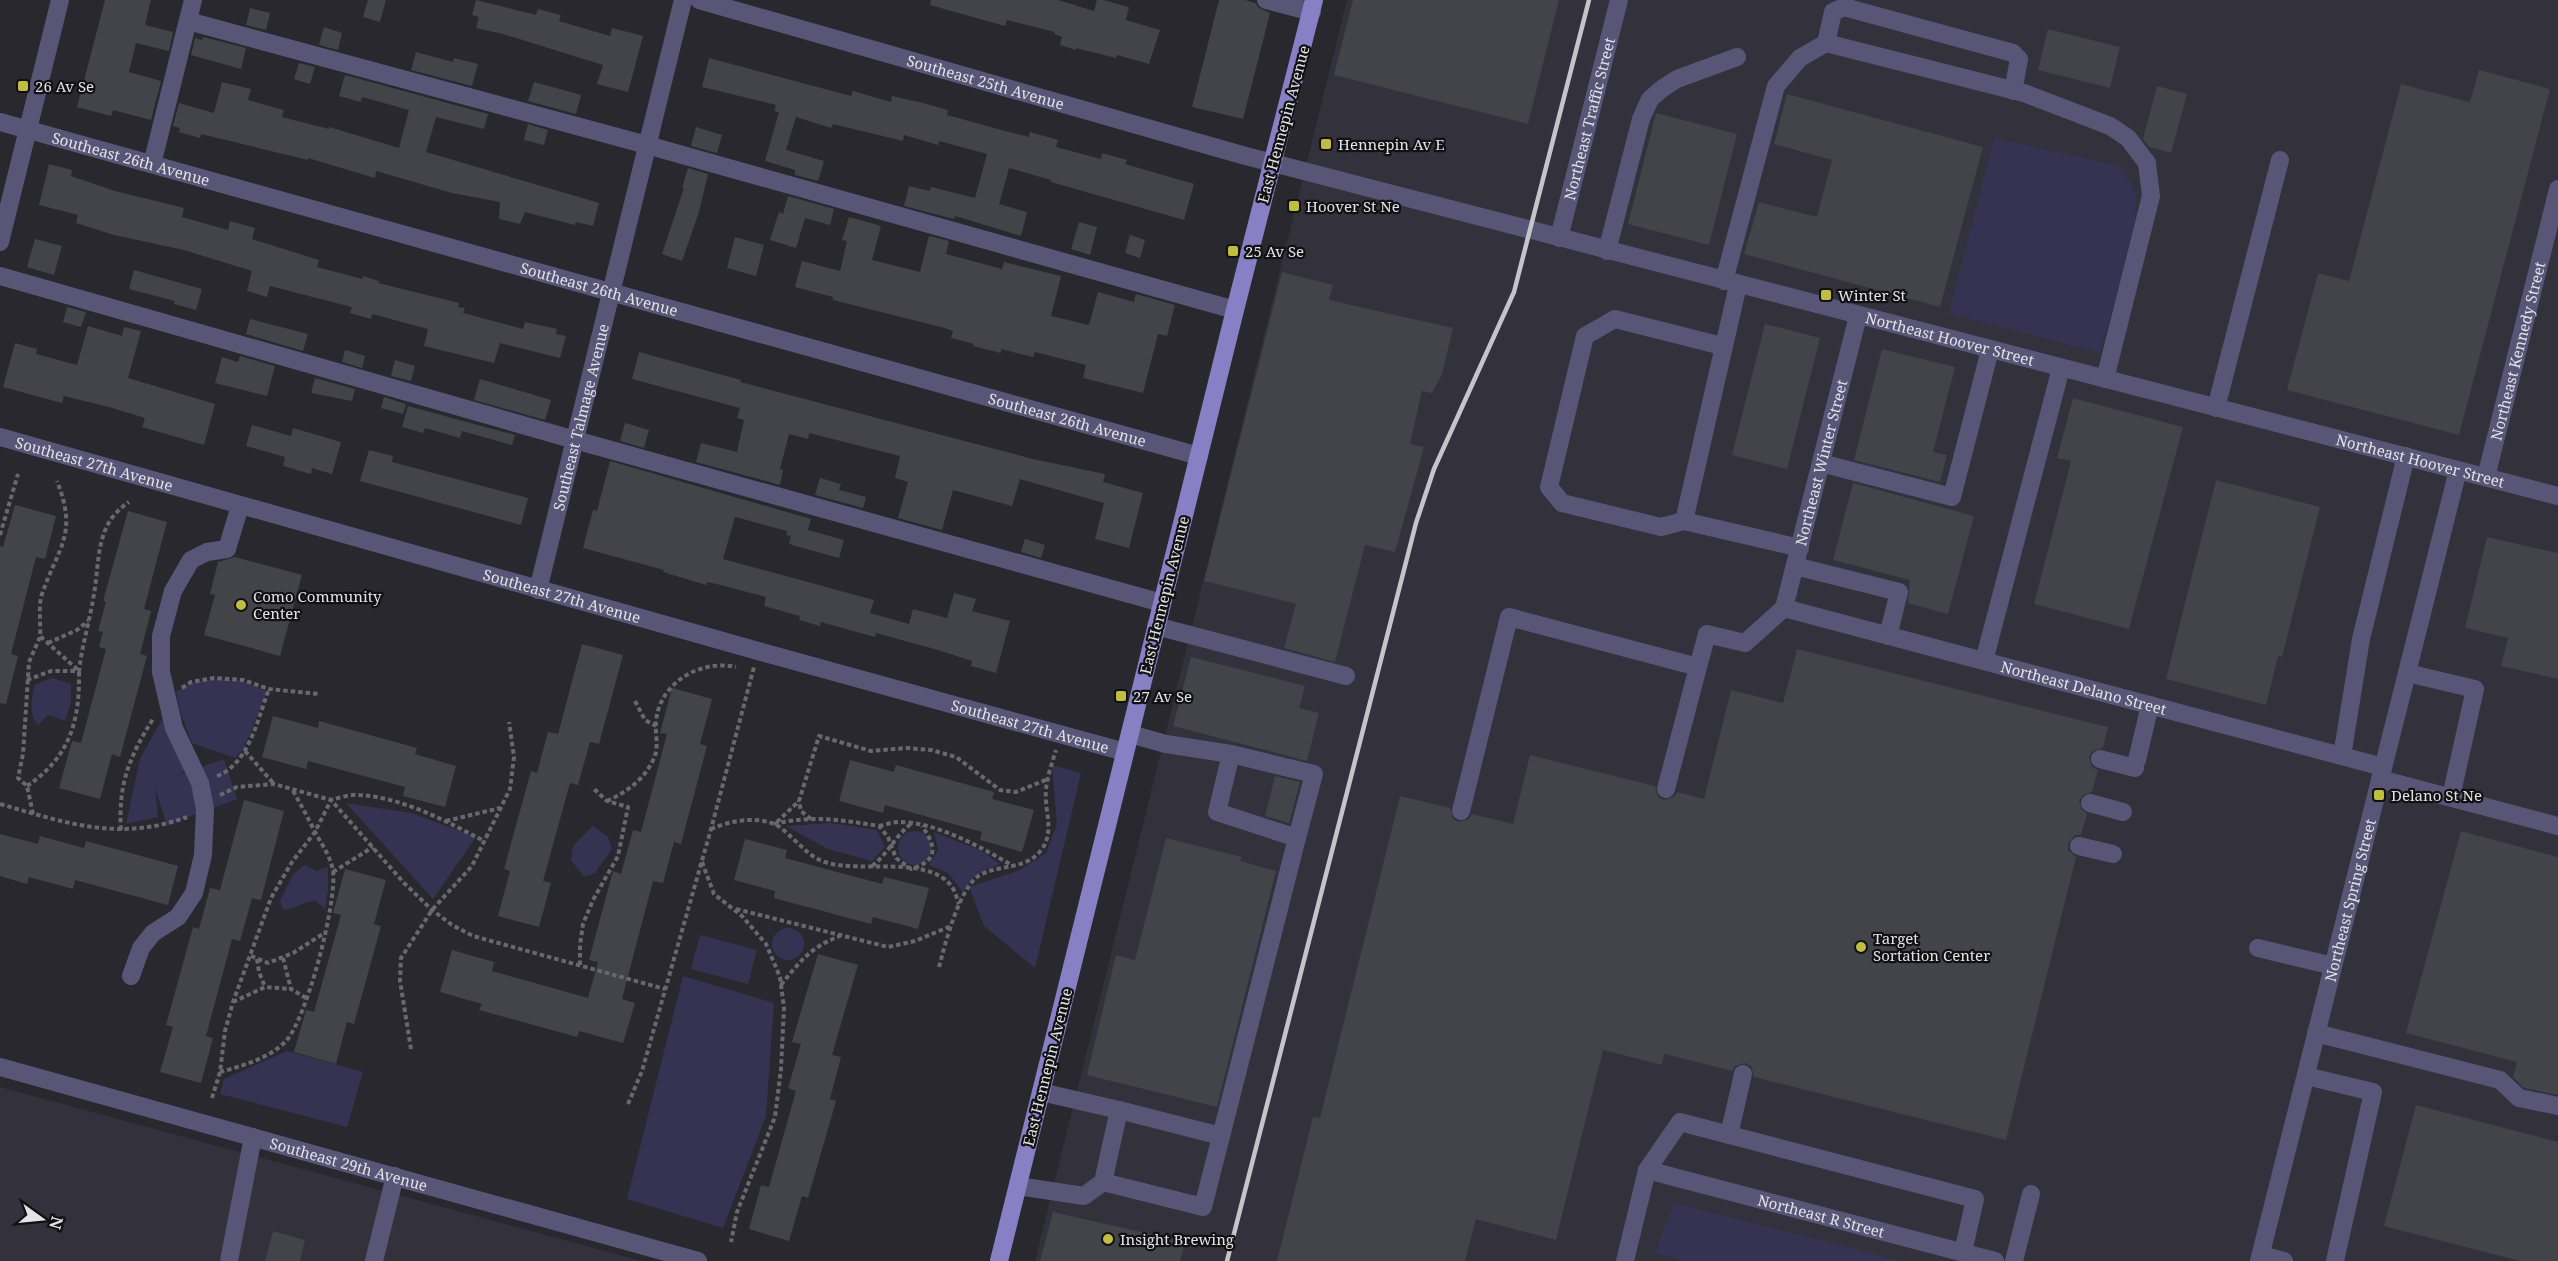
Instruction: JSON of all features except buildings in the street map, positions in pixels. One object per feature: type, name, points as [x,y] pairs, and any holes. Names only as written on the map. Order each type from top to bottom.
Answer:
[{"type":"main road","name":"East Hennepin Avenue","points":[[999,1261],[1198,456],[1313,6]]},
{"type":"street","points":[[0,242],[60,0]]},
{"type":"street","points":[[152,164],[194,0]]},
{"type":"street","name":"Southeast Talmage Avenue","points":[[538,590],[683,0]]},
{"type":"street","name":"Southeast 25th Avenue","points":[[699,0],[1274,163]]},
{"type":"street","points":[[1266,0],[1313,6]]},
{"type":"street","name":"Northeast Traffic Street","points":[[1559,238],[1619,0]]},
{"type":"street","points":[[1826,43],[1833,12],[1844,7],[2013,53],[2019,59],[2013,90]]},
{"type":"street","points":[[188,21],[647,145],[1235,310]]},
{"type":"street","points":[[1684,521],[1722,346],[1731,283],[1776,86],[1800,58],[1826,43],[2013,90],[2110,126],[2128,138],[2147,163],[2151,196],[2105,380]]},
{"type":"street","points":[[1607,251],[1641,119],[1650,99],[1677,79],[1737,57]]},
{"type":"street","name":"Southeast 26th Avenue","points":[[0,122],[1198,456]]},
{"type":"street","points":[[2216,408],[2280,160]]},
{"type":"street","name":"Northeast Hoover Street","points":[[1274,163],[2558,496]]},
{"type":"street","name":"Northeast Kennedy Street","points":[[2486,477],[2558,189]]},
{"type":"street","points":[[0,276],[575,440],[1162,603]]},
{"type":"street","name":"Northeast Winter Street","points":[[1784,608],[1858,316]]},
{"type":"street","points":[[1722,346],[1615,319],[1585,336],[1550,487],[1562,503],[1662,527],[1684,521],[1899,592],[1888,636]]},
{"type":"street","points":[[1821,463],[1952,496],[1990,350]]},
{"type":"street","points":[[1984,661],[2061,368]]},
{"type":"street","name":"Southeast 27th Avenue","points":[[0,437],[1060,735],[1128,743],[1167,744],[1231,754],[1314,774],[1297,838]]},
{"type":"street","points":[[2342,756],[2361,639],[2406,456]]},
{"type":"street","name":"Northeast Spring Street","points":[[2260,1258],[2458,470]]},
{"type":"street","points":[[130,976],[141,948],[153,933],[178,917],[194,893],[203,855],[205,809],[200,783],[174,729],[161,672],[161,636],[173,591],[191,560],[207,552],[227,549],[240,506]]},
{"type":"street","points":[[1666,789],[1707,634],[1745,643],[1784,608]]},
{"type":"street","name":"Northeast Delano Street","points":[[1784,608],[2342,756],[2382,773],[2451,797],[2558,826]]},
{"type":"street","points":[[1461,811],[1509,617],[1698,667]]},
{"type":"street","points":[[1156,626],[1346,676]]},
{"type":"street","points":[[2407,673],[2475,689],[2451,797]]},
{"type":"street","points":[[2100,759],[2136,764],[2150,705]]},
{"type":"street","points":[[1103,1182],[1203,1208],[1297,838],[1217,812],[1231,754]]},
{"type":"street","points":[[2090,802],[2123,812]]},
{"type":"street","points":[[2079,846],[2113,854]]},
{"type":"street","points":[[2258,948],[2333,966]]},
{"type":"street","points":[[2316,1033],[2500,1080],[2519,1098],[2558,1106]]},
{"type":"street","name":"Southeast 29th Avenue","points":[[0,1067],[698,1261]]},
{"type":"street","points":[[1729,1135],[1743,1074]]},
{"type":"street","points":[[2306,1076],[2373,1092],[2335,1261]]},
{"type":"street","points":[[1041,1092],[1221,1136]]},
{"type":"street","points":[[1018,1186],[1084,1196],[1103,1182],[1119,1110]]},
{"type":"street","points":[[1626,1261],[1647,1170],[1680,1122],[1975,1199],[1963,1252]]},
{"type":"street","points":[[229,1261],[253,1137]]},
{"type":"street","name":"Northeast R Street","points":[[1647,1170],[1995,1261]]},
{"type":"street","points":[[374,1261],[395,1176]]},
{"type":"street","points":[[2014,1261],[2031,1194]]},
{"type":"street","points":[[2260,1258],[2284,1261]]},
{"type":"path","points":[[0,535],[18,474]]},
{"type":"path","points":[[33,814],[27,786],[18,778],[22,754],[28,662],[40,636],[41,597],[60,554],[67,526],[66,506],[57,481]]},
{"type":"path","points":[[27,786],[54,763],[74,730],[80,699],[79,671],[82,645],[89,620],[101,542],[108,523],[129,502]]},
{"type":"path","points":[[48,644],[77,630],[89,620]]},
{"type":"path","points":[[40,636],[79,671]]},
{"type":"path","points":[[628,1104],[642,1071],[711,829],[758,651]]},
{"type":"path","points":[[608,801],[627,792],[655,757],[660,701],[676,682],[691,672],[723,664],[753,670]]},
{"type":"path","points":[[27,680],[51,671],[79,671]]},
{"type":"path","points":[[200,783],[226,773],[245,751],[269,689]]},
{"type":"path","points":[[634,701],[645,720],[656,726]]},
{"type":"path","points":[[411,1049],[399,981],[401,958],[432,910],[472,866],[510,789],[514,757],[509,722]]},
{"type":"path","points":[[939,967],[959,905],[979,876],[1032,860],[1043,847],[1050,830],[1046,808],[1048,779],[1060,735]]},
{"type":"path","points":[[811,819],[801,811],[800,801],[819,736],[872,751],[906,748],[931,750],[956,757],[1000,790],[1016,792],[1048,779]]},
{"type":"path","points":[[245,751],[274,784]]},
{"type":"path","points":[[0,804],[96,828],[130,830],[184,818],[205,809],[217,796],[237,787],[274,784],[331,800],[356,794],[383,799],[446,822],[484,841]]},
{"type":"path","points":[[580,965],[583,924],[593,900],[618,856],[628,807],[608,801],[592,787]]},
{"type":"path","points":[[220,1072],[267,1054],[286,1040],[306,998],[327,932],[332,901],[333,872],[328,851],[292,789]]},
{"type":"path","points":[[212,1098],[220,1072],[225,1031],[233,1002],[271,898],[292,862],[315,832],[331,800]]},
{"type":"path","points":[[331,800],[432,910],[452,925],[473,936],[665,989]]},
{"type":"path","points":[[774,824],[800,801]]},
{"type":"path","points":[[446,822],[500,808]]},
{"type":"path","points":[[711,829],[729,821],[774,824],[831,818],[879,826],[898,822],[956,836],[984,849],[1013,867]]},
{"type":"path","points":[[774,824],[808,855],[826,862],[850,867],[929,871],[942,877],[953,888],[959,905]]},
{"type":"path","points":[[871,867],[884,857],[899,833],[911,824]]},
{"type":"path","points":[[879,826],[896,858],[911,869]]},
{"type":"path","points":[[911,869],[925,865],[932,854],[933,840],[922,826]]},
{"type":"path","points":[[333,872],[373,847]]},
{"type":"path","points":[[702,861],[714,894],[742,916],[766,944],[780,977],[784,1008],[776,1117],[737,1212],[731,1242]]},
{"type":"path","points":[[732,908],[888,947],[915,941],[951,926]]},
{"type":"path","points":[[250,956],[268,963],[283,958],[327,932]]},
{"type":"path","points":[[781,985],[804,956],[821,943],[841,935]]},
{"type":"path","points":[[283,958],[291,989]]},
{"type":"path","points":[[257,959],[265,987]]},
{"type":"path","points":[[233,1002],[265,987],[291,989],[306,998]]},
{"type":"shaded area","points":[[1347,0],[2558,0],[2558,1261],[1035,1261]]},
{"type":"shaded area","points":[[1994,138],[2120,166],[2136,193],[2135,232],[2100,353],[1949,313]]},
{"type":"shaded area","points":[[52,678],[71,684],[71,702],[65,721],[48,715],[38,725],[32,711],[34,685]]},
{"type":"shaded area","points":[[214,679],[243,681],[267,692],[244,748],[235,758],[192,743],[180,711],[176,692],[191,683]]},
{"type":"shaded area","points":[[166,712],[188,770],[173,777],[224,759],[237,799],[167,825],[155,788],[158,817],[126,824],[140,759]]},
{"type":"shaded area","points":[[1052,765],[1081,773],[1035,968],[984,926],[969,887],[1020,870],[1046,853],[1057,824]]},
{"type":"shaded area","points":[[346,803],[411,813],[476,837],[433,899]]},
{"type":"shaded area","points":[[831,823],[877,830],[885,847],[872,861],[828,849],[786,826]]},
{"type":"shaded area","points":[[593,826],[608,837],[612,849],[595,873],[584,877],[571,860],[573,846]]},
{"type":"shaded area","points":[[915,831],[927,836],[932,848],[927,860],[915,865],[903,860],[898,848],[903,836]]},
{"type":"shaded area","points":[[934,832],[980,850],[1000,864],[975,877],[963,892],[948,873],[929,865],[938,850]]},
{"type":"shaded area","points":[[305,865],[316,871],[328,867],[325,909],[316,901],[283,910],[280,901],[293,874]]},
{"type":"shaded area","points":[[788,928],[799,933],[804,944],[799,955],[788,960],[777,955],[772,944],[777,933]]},
{"type":"shaded area","points":[[700,935],[757,950],[748,984],[691,969]]},
{"type":"shaded area","points":[[683,976],[774,1003],[766,1116],[723,1228],[627,1199]]},
{"type":"shaded area","points":[[287,1051],[363,1072],[347,1127],[220,1094],[224,1079]]},
{"type":"shaded area","points":[[0,1087],[642,1261],[0,1261]]},
{"type":"shaded area","points":[[1674,1203],[1901,1261],[1685,1261],[1655,1253]]},
{"type":"railway","points":[[1227,1261],[1416,523],[1434,469],[1514,292],[1589,0]]},
{"type":"place","name":"26 Av Se","points":[[23,86]]},
{"type":"place","name":"Hennepin Av E","points":[[1326,144]]},
{"type":"place","name":"Hoover St Ne","points":[[1294,206]]},
{"type":"place","name":"25 Av Se","points":[[1233,251]]},
{"type":"place","name":"Winter St","points":[[1826,295]]},
{"type":"place","name":"Como Community Center","points":[[241,605]]},
{"type":"place","name":"27 Av Se","points":[[1121,696]]},
{"type":"place","name":"Delano St Ne","points":[[2379,795]]},
{"type":"place","name":"Target Sortation Center","points":[[1861,947]]},
{"type":"place","name":"Insight Brewing","points":[[1108,1239]]}]
